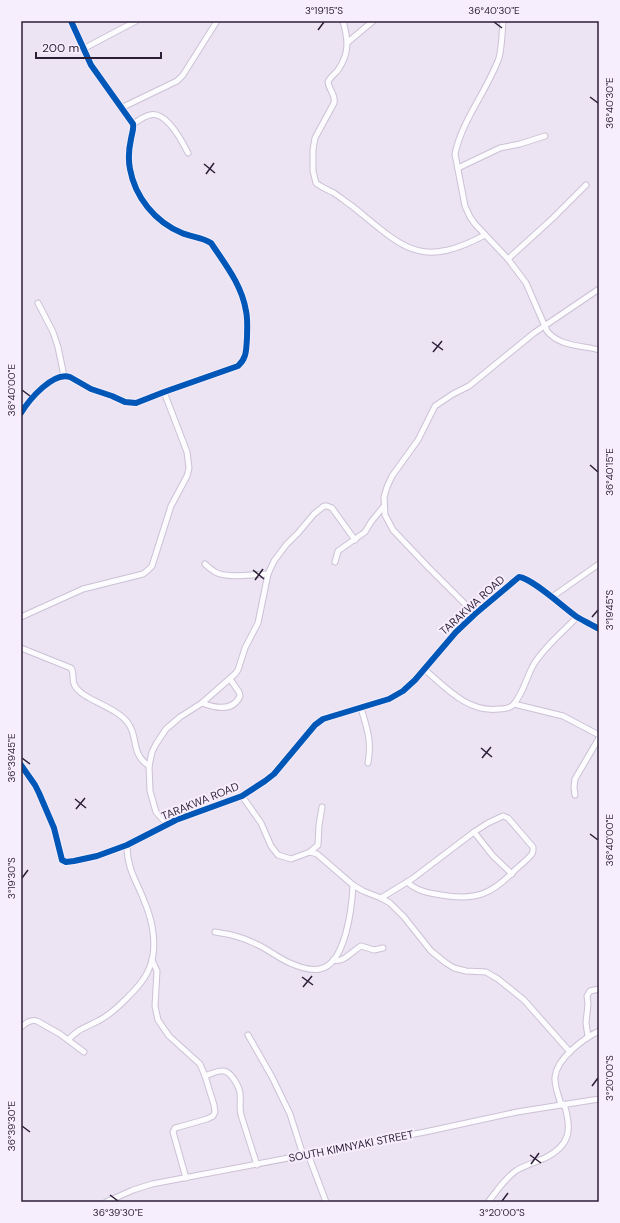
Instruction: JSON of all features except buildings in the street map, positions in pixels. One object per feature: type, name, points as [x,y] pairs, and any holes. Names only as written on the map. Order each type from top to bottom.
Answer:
[{"type":"street","points":[[21,412],[32,397],[41,389],[55,379],[64,376],[70,377],[91,389],[130,403],[140,402],[238,366],[242,362],[246,352],[246,311],[243,298],[236,282],[211,243],[184,234],[168,226],[152,213],[142,200],[130,170],[129,150],[133,124],[91,65],[70,21]]},
{"type":"street","points":[[83,49],[97,43],[136,21]]},
{"type":"street","points":[[122,108],[177,81],[183,75],[217,21]]},
{"type":"street","points":[[342,21],[348,42],[346,55],[328,82],[335,99],[315,138],[313,150],[313,171],[316,183],[341,198],[395,241],[419,252],[430,253],[452,250],[485,235]]},
{"type":"street","points":[[348,42],[373,21]]},
{"type":"street","points":[[504,21],[501,50],[497,62],[456,148],[455,154],[465,206],[470,217],[508,259],[526,283],[547,331],[552,337],[559,342],[599,350]]},
{"type":"street","points":[[133,124],[150,114],[162,118],[176,133],[188,153]]},
{"type":"street","points":[[458,168],[500,148],[520,144],[545,136]]},
{"type":"street","points":[[508,259],[553,218],[586,185]]},
{"type":"street","points":[[475,614],[428,568],[393,530],[384,515],[384,497],[387,486],[392,476],[418,440],[435,406],[453,394],[469,386],[505,356],[599,289]]},
{"type":"street","points":[[38,304],[53,332],[58,347],[64,376]]},
{"type":"street","points":[[21,617],[83,589],[143,574],[152,566],[170,506],[187,476],[189,468],[187,452],[164,392]]},
{"type":"street","points":[[167,824],[156,812],[151,800],[149,766],[154,748],[159,738],[180,717],[202,703],[230,679],[238,670],[245,648],[256,628],[268,574],[280,552],[314,514],[324,506],[332,508],[355,540]]},
{"type":"street","points":[[335,562],[338,551],[365,532],[384,506]]},
{"type":"street","points":[[205,564],[221,574],[268,574]]},
{"type":"street","points":[[552,596],[599,564]]},
{"type":"street","name":"TARAKWA ROAD","points":[[21,765],[32,779],[39,793],[54,828],[62,860],[66,862],[88,858],[127,845],[188,815],[242,796],[274,774],[318,722],[330,716],[389,699],[403,691],[415,680],[446,642],[475,614],[518,577],[526,579],[552,596],[577,617],[599,629]]},
{"type":"street","points":[[424,669],[472,706],[488,710],[504,709],[514,704],[520,695],[534,663],[577,617]]},
{"type":"street","points":[[21,648],[71,668],[73,671],[72,681],[77,690],[110,709],[127,721],[131,727],[137,754],[144,763],[149,766]]},
{"type":"street","points":[[202,703],[215,708],[221,708],[236,701],[240,696],[239,692],[230,679]]},
{"type":"street","points":[[514,704],[563,716],[599,735]]},
{"type":"street","points":[[361,708],[370,739],[368,763]]},
{"type":"street","points":[[575,795],[575,779],[599,738]]},
{"type":"street","points":[[242,796],[261,823],[271,846],[278,856],[291,859],[310,852],[318,845],[322,807]]},
{"type":"street","points":[[381,898],[407,882],[474,832],[503,816],[508,818],[529,842],[533,851],[512,874],[498,886],[479,896],[456,898],[426,893],[407,882]]},
{"type":"street","points":[[474,832],[493,856],[512,874]]},
{"type":"street","points":[[68,1040],[79,1029],[104,1017],[124,1002],[144,979],[152,960],[153,933],[150,919],[146,903],[130,870],[127,845]]},
{"type":"street","points":[[310,852],[322,857],[353,885],[363,891],[381,898],[399,911],[438,958],[454,968],[486,972],[492,975],[524,1000],[570,1052]]},
{"type":"street","points":[[215,932],[230,934],[250,941],[290,963],[303,968],[320,969],[328,965],[342,947],[352,907],[353,885]]},
{"type":"street","points":[[332,960],[341,960],[361,946],[371,950],[383,948]]},
{"type":"street","points":[[152,960],[157,971],[155,1006],[158,1020],[169,1036],[200,1064],[214,1105],[215,1112],[213,1116],[175,1128],[173,1132],[186,1178]]},
{"type":"street","points":[[588,1037],[586,1023],[588,1004],[587,996],[590,991],[599,989]]},
{"type":"street","points":[[21,1026],[34,1020],[37,1021],[68,1040],[84,1052]]},
{"type":"street","points":[[488,1202],[513,1173],[546,1157],[560,1147],[567,1137],[570,1124],[555,1077],[557,1070],[561,1062],[570,1052],[588,1037],[599,1031]]},
{"type":"street","points":[[248,1035],[272,1077],[290,1114],[326,1202]]},
{"type":"street","points":[[205,1076],[222,1070],[226,1071],[236,1084],[240,1093],[241,1115],[257,1164]]},
{"type":"street","name":"SOUTH KIMNYAKI STREET","points":[[106,1202],[141,1187],[152,1184],[425,1132],[516,1112],[599,1099]]},
{"type":"cycle path","points":[[21,413],[42,388],[49,382],[63,376],[70,377],[91,389],[125,402],[136,403],[238,366],[245,357],[246,350],[247,314],[244,301],[237,284],[211,243],[204,239],[185,234],[172,228],[155,215],[142,199],[136,189],[129,165],[129,150],[133,124],[91,65],[71,21]]},
{"type":"cycle path","points":[[21,765],[39,793],[54,828],[62,860],[66,862],[97,856],[127,845],[176,820],[242,796],[274,774],[315,725],[323,719],[389,699],[403,691],[415,680],[456,632],[519,577],[532,582],[577,617],[599,629]]}]
